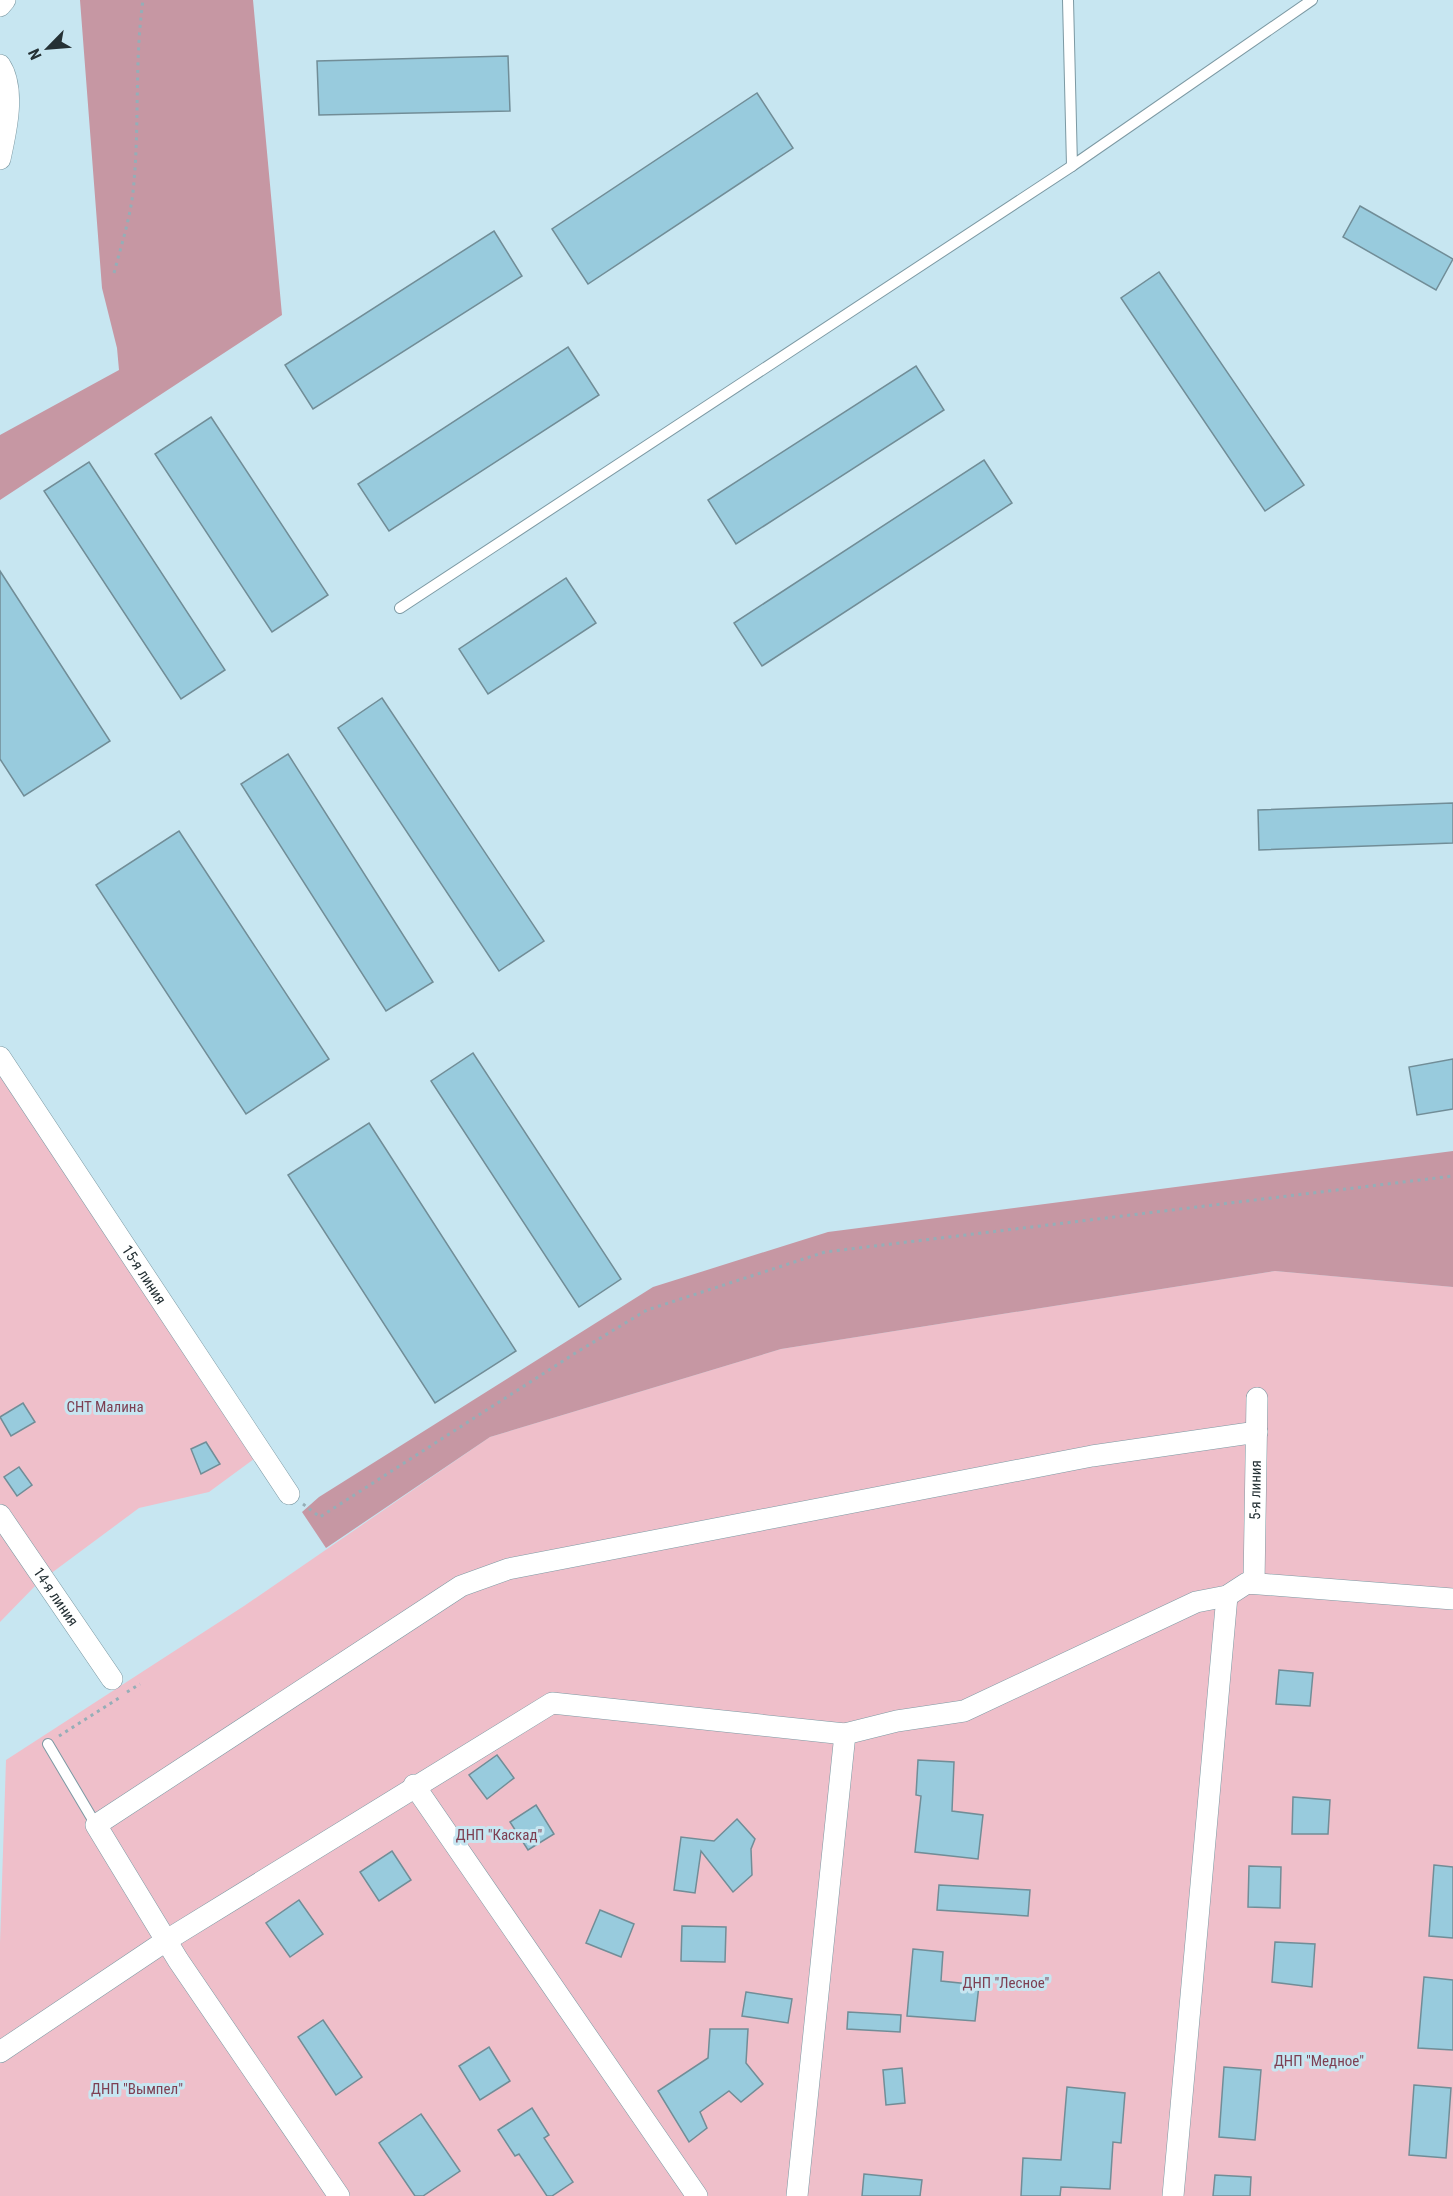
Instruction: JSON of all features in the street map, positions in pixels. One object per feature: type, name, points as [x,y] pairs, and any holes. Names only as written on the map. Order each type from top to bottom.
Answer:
[{"type":"street","points":[[0,6],[5,0]]},
{"type":"street","points":[[0,65],[8,76],[6,135],[0,159]]},
{"type":"street","name":"15-я линия","points":[[0,1057],[289,1494]]},
{"type":"street","name":"5-я линия","points":[[1254,1583],[1257,1398]]},
{"type":"street","points":[[339,2196],[167,1940],[96,1825],[461,1586],[508,1569],[1092,1456],[1257,1431]]},
{"type":"street","name":"14-я линия","points":[[0,1515],[112,1679]]},
{"type":"street","points":[[0,2052],[167,1940],[414,1785],[552,1702],[845,1734],[897,1721],[964,1711],[1196,1602],[1227,1596],[1246,1583],[1453,1599]]},
{"type":"street","points":[[1173,2196],[1227,1596]]},
{"type":"street","points":[[797,2196],[845,1734]]},
{"type":"street","points":[[414,1785],[696,2196]]},
{"type":"lane","points":[[1068,0],[1072,166]]},
{"type":"lane","points":[[400,609],[1072,166],[1312,0]]},
{"type":"lane","points":[[48,1744],[96,1825]]},
{"type":"path","points":[[114,273],[132,194],[137,128],[137,42],[143,0]]},
{"type":"path","points":[[289,1494],[320,1517],[577,1352],[647,1310],[825,1252],[1453,1176]]},
{"type":"path","points":[[48,1744],[140,1684]]},
{"type":"green space","name":"СНТ Малина","points":[[0,1057],[262,1453],[209,1492],[139,1508],[38,1583],[0,1622]]},
{"type":"green space","name":"ДНП \"Каскад\"","points":[[1275,1271],[1453,1287],[1453,2196],[0,2196],[0,1943],[6,1760],[244,1606],[490,1437],[781,1349]]},
{"type":"shaded area","points":[[80,0],[253,0],[282,315],[0,500],[0,435],[119,370],[117,348],[102,288]]},
{"type":"shaded area","points":[[1453,1151],[1453,1287],[1275,1271],[781,1349],[490,1437],[326,1548],[302,1512],[319,1497],[653,1287],[828,1232]]},
{"type":"building","points":[[508,56],[510,111],[319,115],[317,61]]},
{"type":"building","points":[[757,93],[793,148],[588,284],[552,229]]},
{"type":"building","points":[[1360,206],[1453,259],[1436,290],[1343,237]]},
{"type":"building","points":[[494,231],[522,276],[313,409],[285,365]]},
{"type":"building","points":[[1159,272],[1304,485],[1265,511],[1121,298]]},
{"type":"building","points":[[568,347],[599,395],[389,531],[358,484]]},
{"type":"building","points":[[916,366],[944,410],[736,544],[708,500]]},
{"type":"building","points":[[211,417],[328,595],[272,632],[155,454]]},
{"type":"building","points":[[984,460],[1012,503],[762,666],[734,623]]},
{"type":"building","points":[[89,462],[225,670],[181,699],[44,491]]},
{"type":"building","points":[[0,571],[110,741],[24,796],[0,759]]},
{"type":"building","points":[[566,578],[596,623],[488,694],[459,649]]},
{"type":"building","points":[[382,698],[544,941],[499,971],[338,728]]},
{"type":"building","points":[[288,754],[433,982],[386,1011],[241,784]]},
{"type":"building","points":[[1453,803],[1453,843],[1259,850],[1258,810]]},
{"type":"building","points":[[179,831],[329,1059],[246,1114],[96,885]]},
{"type":"building","points":[[473,1053],[621,1279],[579,1307],[431,1081]]},
{"type":"building","points":[[1453,1059],[1453,1109],[1417,1115],[1409,1067]]},
{"type":"building","points":[[369,1123],[516,1351],[435,1403],[288,1175]]},
{"type":"building","points":[[23,1403],[35,1422],[11,1436],[0,1417]]},
{"type":"building","points":[[206,1442],[220,1464],[201,1474],[191,1449]]},
{"type":"building","points":[[19,1467],[32,1485],[17,1496],[4,1477]]},
{"type":"building","points":[[1279,1670],[1313,1673],[1310,1706],[1276,1704]]},
{"type":"building","points":[[497,1755],[514,1778],[487,1799],[469,1775]]},
{"type":"building","points":[[918,1760],[954,1762],[952,1811],[983,1815],[978,1859],[915,1852],[921,1796],[916,1795]]},
{"type":"building","points":[[1293,1797],[1330,1800],[1328,1834],[1292,1834]]},
{"type":"building","points":[[536,1805],[554,1834],[528,1850],[510,1822]]},
{"type":"building","points":[[737,1819],[755,1839],[751,1849],[752,1875],[733,1892],[701,1851],[695,1893],[674,1890],[681,1837],[714,1841]]},
{"type":"building","points":[[392,1851],[411,1880],[379,1901],[360,1872]]},
{"type":"building","points":[[1434,1865],[1453,1867],[1453,1938],[1429,1936]]},
{"type":"building","points":[[1249,1866],[1281,1867],[1280,1908],[1248,1907]]},
{"type":"building","points":[[939,1885],[1030,1890],[1028,1916],[937,1910]]},
{"type":"building","points":[[299,1900],[323,1934],[290,1957],[266,1923]]},
{"type":"building","points":[[600,1910],[634,1924],[621,1957],[586,1943]]},
{"type":"building","points":[[682,1926],[726,1927],[725,1962],[681,1961]]},
{"type":"building","points":[[1275,1942],[1315,1944],[1312,1987],[1272,1982]]},
{"type":"building","points":[[913,1949],[943,1952],[941,1981],[979,1985],[975,2021],[907,2016]]},
{"type":"building","points":[[1424,1977],[1453,1980],[1453,2050],[1418,2048]]},
{"type":"building","points":[[746,1992],[792,1999],[788,2023],[742,2016]]},
{"type":"building","points":[[848,2012],[901,2015],[900,2032],[847,2029]]},
{"type":"building","points":[[323,2020],[362,2077],[336,2095],[298,2037]]},
{"type":"building","points":[[710,2029],[748,2029],[746,2063],[763,2084],[741,2102],[729,2091],[700,2112],[707,2128],[689,2142],[658,2091],[708,2058]]},
{"type":"building","points":[[489,2047],[510,2081],[480,2100],[459,2066]]},
{"type":"building","points":[[1224,2067],[1261,2070],[1255,2140],[1219,2137]]},
{"type":"building","points":[[902,2068],[905,2103],[886,2105],[883,2070]]},
{"type":"building","points":[[1414,2085],[1451,2088],[1446,2158],[1409,2155]]},
{"type":"building","points":[[1067,2087],[1125,2093],[1121,2143],[1113,2142],[1110,2189],[1061,2187],[1060,2196],[1021,2196],[1023,2158],[1061,2160]]},
{"type":"building","points":[[532,2108],[549,2135],[544,2138],[573,2182],[552,2196],[547,2196],[519,2154],[515,2156],[498,2130]]},
{"type":"building","points":[[421,2114],[460,2171],[423,2196],[415,2196],[379,2143]]},
{"type":"building","points":[[864,2174],[922,2180],[920,2196],[862,2196]]},
{"type":"building","points":[[1215,2175],[1251,2177],[1250,2196],[1213,2196]]},
{"type":"park label","name":"ДНП \"Лесное\"","points":[[1006,1983]]},
{"type":"park label","name":"ДНП \"Медное\"","points":[[1319,2061]]},
{"type":"park label","name":"ДНП \"Вымпел\"","points":[[137,2089]]}]
